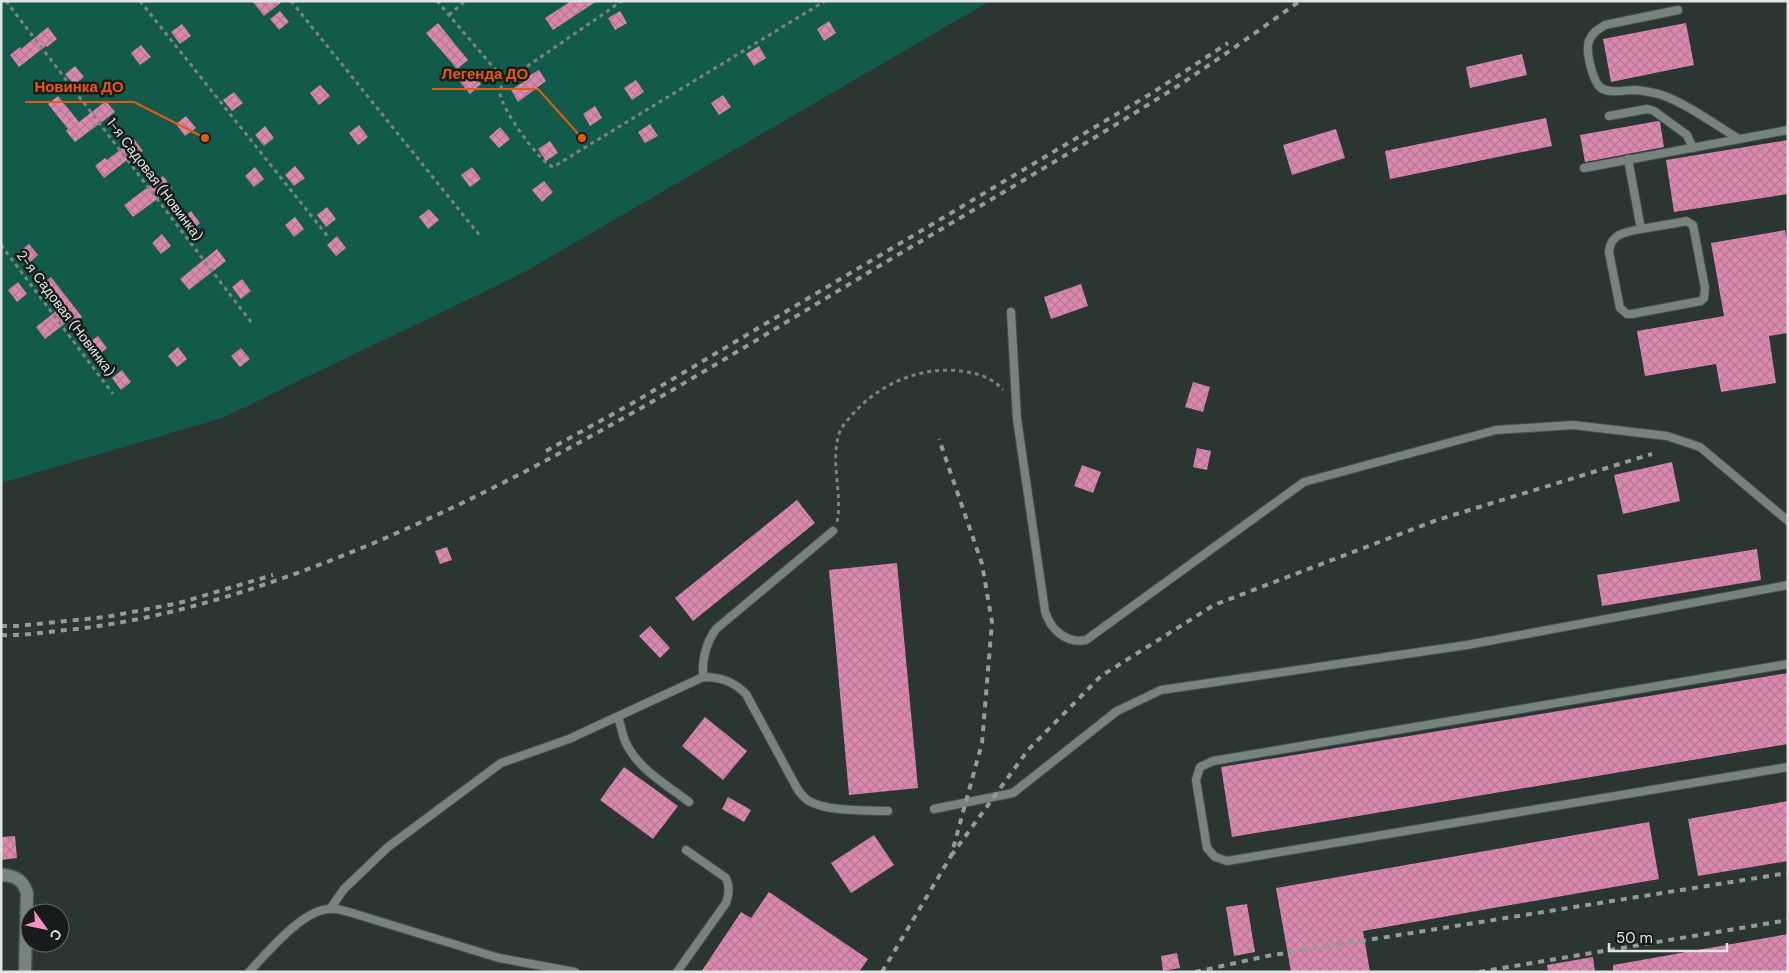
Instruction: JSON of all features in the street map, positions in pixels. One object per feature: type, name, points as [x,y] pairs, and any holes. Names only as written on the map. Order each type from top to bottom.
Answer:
[{"type":"street","points":[[1,875],[17,878],[24,884],[27,893],[25,972]]},
{"type":"lane","points":[[1678,10],[1605,25],[1595,31],[1589,42],[1588,49],[1595,81],[1607,91],[1639,90],[1662,95],[1686,106],[1739,139]]},
{"type":"lane","points":[[1609,116],[1647,109],[1654,111],[1683,131],[1691,141],[1693,148]]},
{"type":"lane","points":[[1584,168],[1788,130]]},
{"type":"lane","points":[[1628,160],[1640,229]]},
{"type":"lane","points":[[1686,221],[1693,225],[1705,288],[1704,298],[1701,301],[1632,314],[1627,314],[1620,308],[1609,252],[1610,245],[1617,235],[1640,229],[1686,221]]},
{"type":"lane","points":[[1011,312],[1017,419],[1045,610],[1053,627],[1068,639],[1077,642],[1086,640],[1304,482],[1496,430],[1573,425],[1667,436],[1700,447],[1788,521]]},
{"type":"lane","points":[[703,677],[702,662],[705,650],[716,629],[833,531]]},
{"type":"lane","points":[[934,809],[1013,793],[1117,711],[1161,690],[1467,646],[1788,585]]},
{"type":"lane","points":[[1788,664],[1213,761],[1200,767],[1196,780],[1207,848],[1215,857],[1227,861],[1788,767]]},
{"type":"lane","points":[[330,908],[344,889],[388,847],[501,763],[569,740],[703,677],[717,677],[729,681],[746,694],[798,790],[808,801],[822,806],[852,810],[888,811]]},
{"type":"lane","points":[[618,717],[625,742],[632,754],[643,766],[689,802]]},
{"type":"lane","points":[[677,972],[726,903],[729,894],[726,878],[686,850]]},
{"type":"lane","points":[[249,972],[282,936],[317,912],[330,908],[349,912],[500,958],[575,972]]},
{"type":"path","name":"1-я Садовая (Новинка)","points":[[6,1],[250,322]]},
{"type":"path","points":[[140,1],[329,238]]},
{"type":"path","points":[[291,1],[481,237]]},
{"type":"path","points":[[437,1],[500,76],[504,78],[510,78],[622,1]]},
{"type":"path","points":[[449,15],[465,1]]},
{"type":"path","points":[[504,78],[500,92],[508,113],[542,160],[553,167],[825,1]]},
{"type":"path","name":"2-я Садовая (Новинка)","points":[[1,245],[113,394]]},
{"type":"path","points":[[833,531],[838,519],[836,442],[841,428],[864,402],[903,379],[934,371],[951,370],[980,375],[994,382],[1006,393]]},
{"type":"green space","points":[[1,1],[990,1],[521,274],[222,418],[1,483]]},
{"type":"building","points":[[252,1],[283,1],[264,16]]},
{"type":"building","points":[[571,1],[597,1],[553,30],[545,18]]},
{"type":"building","points":[[280,11],[289,22],[279,30],[270,19]]},
{"type":"building","points":[[620,11],[627,23],[615,30],[608,18]]},
{"type":"building","points":[[829,21],[836,33],[824,41],[817,29]]},
{"type":"building","points":[[438,23],[468,60],[457,69],[426,33]]},
{"type":"building","points":[[1686,23],[1694,65],[1611,82],[1603,39]]},
{"type":"building","points":[[182,24],[191,36],[180,44],[171,32]]},
{"type":"building","points":[[48,27],[57,39],[19,67],[10,55],[20,47],[21,49]]},
{"type":"building","points":[[141,45],[151,57],[140,65],[131,53]]},
{"type":"building","points":[[759,46],[766,58],[754,66],[746,54]]},
{"type":"building","points":[[1522,54],[1527,75],[1470,88],[1466,67]]},
{"type":"building","points":[[75,66],[84,77],[74,85],[65,74]]},
{"type":"building","points":[[539,70],[546,81],[518,102],[511,90]]},
{"type":"building","points":[[472,73],[481,84],[470,94],[460,82]]},
{"type":"building","points":[[636,80],[644,92],[632,100],[624,88]]},
{"type":"building","points":[[320,85],[330,96],[319,105],[310,93]]},
{"type":"building","points":[[234,92],[243,103],[232,111],[223,100]]},
{"type":"building","points":[[723,95],[731,107],[719,115],[711,103]]},
{"type":"building","points":[[58,96],[79,122],[106,101],[115,112],[75,142],[66,131],[68,129],[48,104]]},
{"type":"building","points":[[595,106],[602,118],[590,126],[583,114]]},
{"type":"building","points":[[186,116],[196,128],[185,136],[176,124]]},
{"type":"building","points":[[1546,118],[1552,146],[1390,179],[1385,151]]},
{"type":"building","points":[[1660,122],[1664,147],[1585,162],[1580,135]]},
{"type":"building","points":[[650,124],[658,136],[645,143],[638,132]]},
{"type":"building","points":[[359,125],[368,137],[358,145],[349,133]]},
{"type":"building","points":[[265,126],[274,138],[264,146],[255,135]]},
{"type":"building","points":[[500,127],[510,139],[499,148],[489,137]]},
{"type":"building","points":[[1336,129],[1345,158],[1292,175],[1283,145]]},
{"type":"building","points":[[134,139],[143,151],[133,159],[131,157],[104,178],[95,166],[105,158],[107,160]]},
{"type":"building","points":[[1788,140],[1788,194],[1674,212],[1666,160]]},
{"type":"building","points":[[550,141],[558,153],[546,161],[538,149]]},
{"type":"building","points":[[295,166],[305,178],[294,186],[285,175]]},
{"type":"building","points":[[255,167],[264,179],[254,187],[245,176]]},
{"type":"building","points":[[472,167],[481,179],[470,187],[461,175]]},
{"type":"building","points":[[163,176],[172,188],[133,217],[124,205]]},
{"type":"building","points":[[544,181],[553,192],[542,202],[532,190]]},
{"type":"building","points":[[327,207],[336,219],[326,227],[317,215]]},
{"type":"building","points":[[429,209],[439,220],[428,229],[419,217]]},
{"type":"building","points":[[191,211],[200,223],[190,231],[181,220]]},
{"type":"building","points":[[295,217],[304,229],[294,237],[285,225]]},
{"type":"building","points":[[1785,230],[1788,247],[1788,333],[1769,336],[1776,383],[1721,392],[1716,364],[1645,376],[1637,331],[1724,316],[1711,243]]},
{"type":"building","points":[[162,234],[171,246],[161,254],[152,243]]},
{"type":"building","points":[[337,236],[346,248],[336,256],[327,245]]},
{"type":"building","points":[[29,244],[38,255],[28,264],[19,252]]},
{"type":"building","points":[[217,249],[226,261],[189,290],[180,279]]},
{"type":"building","points":[[51,277],[82,317],[72,325],[68,321],[45,339],[36,327],[60,308],[41,285]]},
{"type":"building","points":[[242,279],[251,291],[241,299],[232,287]]},
{"type":"building","points":[[18,282],[27,294],[17,302],[8,290]]},
{"type":"building","points":[[1081,284],[1088,306],[1051,319],[1044,297]]},
{"type":"building","points":[[98,336],[107,348],[97,356],[87,344]]},
{"type":"building","points":[[178,347],[187,359],[177,367],[168,356]]},
{"type":"building","points":[[241,348],[250,359],[240,367],[231,356]]},
{"type":"building","points":[[122,370],[131,382],[121,390],[112,378]]},
{"type":"building","points":[[1193,382],[1210,387],[1203,412],[1185,407]]},
{"type":"building","points":[[1197,448],[1211,451],[1207,470],[1193,467]]},
{"type":"building","points":[[1672,462],[1680,501],[1623,514],[1614,475]]},
{"type":"building","points":[[1082,465],[1101,472],[1093,493],[1074,486]]},
{"type":"building","points":[[797,500],[815,523],[693,621],[675,598]]},
{"type":"building","points":[[447,547],[452,560],[440,564],[435,551]]},
{"type":"building","points":[[1757,549],[1761,580],[1602,606],[1597,575]]},
{"type":"building","points":[[897,563],[918,788],[849,795],[829,570]]},
{"type":"building","points":[[650,626],[670,648],[660,658],[639,636]]},
{"type":"building","points":[[1788,673],[1788,744],[1232,837],[1221,767]]},
{"type":"building","points":[[705,717],[747,751],[723,780],[682,746]]},
{"type":"building","points":[[624,767],[678,806],[653,839],[600,800]]},
{"type":"building","points":[[728,797],[751,810],[744,822],[722,809]]},
{"type":"building","points":[[1788,801],[1788,861],[1698,876],[1688,819]]},
{"type":"building","points":[[1649,822],[1659,879],[1363,931],[1370,972],[1291,972],[1276,888]]},
{"type":"building","points":[[874,835],[894,865],[851,893],[831,863]]},
{"type":"building","points":[[15,836],[17,858],[1,860],[1,837]]},
{"type":"building","points":[[769,892],[868,959],[859,972],[701,972],[741,912],[751,918]]},
{"type":"building","points":[[1247,904],[1255,952],[1234,956],[1226,907]]},
{"type":"building","points":[[1788,934],[1788,972],[1613,972],[1613,965]]},
{"type":"building","points":[[1177,953],[1180,968],[1163,971],[1161,956]]},
{"type":"building","points":[[1593,957],[1595,972],[1548,972],[1547,965]]},
{"type":"railway","points":[[1,635],[34,634],[150,617],[232,595],[317,566],[400,532],[481,494],[640,409],[1119,123],[1228,52],[1300,1]]},
{"type":"railway","points":[[546,451],[631,404],[1152,93],[1228,43]]},
{"type":"railway","points":[[882,972],[951,856],[982,743],[992,622],[982,564],[939,439]]},
{"type":"railway","points":[[951,856],[1028,750],[1101,676],[1214,605],[1437,520],[1652,454]]},
{"type":"railway","points":[[1,626],[106,617],[179,603],[273,575]]},
{"type":"railway","points":[[1195,972],[1267,956],[1788,873]]},
{"type":"railway","points":[[1479,972],[1788,920]]},
{"type":"place","name":"Новинка ДО","points":[[205,138]]},
{"type":"place","name":"Легенда ДО","points":[[582,138]]}]
